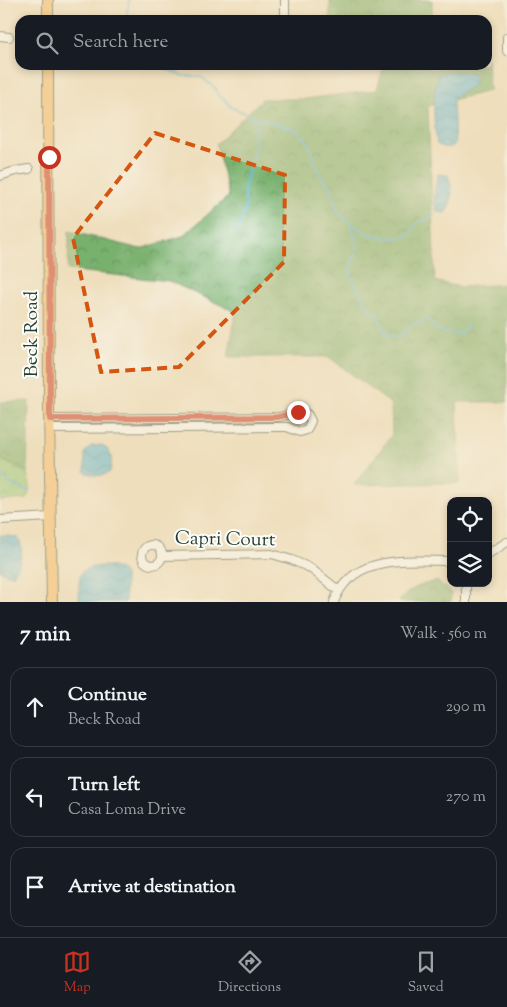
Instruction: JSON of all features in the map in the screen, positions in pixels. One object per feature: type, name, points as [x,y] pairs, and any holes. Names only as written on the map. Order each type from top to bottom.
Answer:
[{"type":"main road","points":[[48,0],[48,15]]},
{"type":"main road","name":"Beck Road","points":[[48,70],[52,602]]},
{"type":"street","points":[[285,0],[285,15]]},
{"type":"street","points":[[0,36],[9,36]]},
{"type":"street","points":[[507,37],[507,51]]},
{"type":"street","points":[[0,176],[29,169]]},
{"type":"street","points":[[302,412],[308,415],[311,421],[307,430],[300,432],[287,427],[50,424],[278,417],[302,412]]},
{"type":"street","points":[[0,520],[51,517]]},
{"type":"street","points":[[492,551],[507,542]]},
{"type":"street","name":"Capri Court","points":[[162,556],[272,554],[310,568],[338,590]]},
{"type":"street","points":[[334,602],[338,590],[349,578],[362,569],[382,562],[447,561]]},
{"type":"street","points":[[466,587],[466,602]]},
{"type":"highlighted area","points":[[155,133],[285,175],[284,262],[179,367],[101,372],[73,238]]},
{"type":"green space","points":[[330,0],[432,0],[432,15],[330,15]]},
{"type":"green space","points":[[383,70],[488,70],[489,91],[428,106],[435,281],[459,287],[507,284],[507,402],[457,402],[460,483],[354,485],[392,435],[391,404],[329,357],[228,357],[236,312],[169,281],[68,270],[69,231],[140,249],[183,236],[229,196],[216,144],[262,99],[305,99],[377,90]]},
{"type":"green space","points":[[29,401],[27,473],[0,459],[0,402]]},
{"type":"green space","points":[[0,459],[27,473],[30,486],[27,499],[0,501]]},
{"type":"green space","points":[[437,581],[451,593],[451,602],[399,602],[402,597],[415,588]]},
{"type":"water","points":[[452,72],[473,75],[475,82],[473,86],[453,99],[455,145],[446,148],[437,144],[434,100],[439,74]]},
{"type":"water","points":[[438,174],[448,175],[451,185],[450,204],[445,213],[437,212],[434,198]]},
{"type":"water","points":[[103,445],[111,457],[110,472],[98,475],[85,472],[85,452],[91,446]]},
{"type":"water","points":[[0,535],[18,537],[20,542],[22,552],[13,575],[0,570]]},
{"type":"water","points":[[104,566],[113,567],[125,574],[125,602],[79,602],[79,580],[83,571]]},
{"type":"waterway","points":[[127,15],[129,0]]},
{"type":"waterway","points":[[168,70],[183,76],[199,76],[216,89],[218,95],[231,107],[252,116],[297,130],[308,142],[319,173],[331,188],[337,210],[352,225],[370,235],[400,238],[411,234],[417,224],[435,214]]},
{"type":"waterway","points":[[238,231],[246,206],[244,188],[254,153],[255,128],[253,118]]},
{"type":"waterway","points":[[351,223],[357,249],[350,272],[366,305],[376,313],[383,329],[389,335],[399,337],[415,324],[428,320],[438,330],[446,333],[459,334],[467,325]]},
{"type":"waterway","points":[[0,473],[7,482],[29,492]]},
{"type":"route","points":[[49,157],[50,419],[278,417],[298,412]]}]
